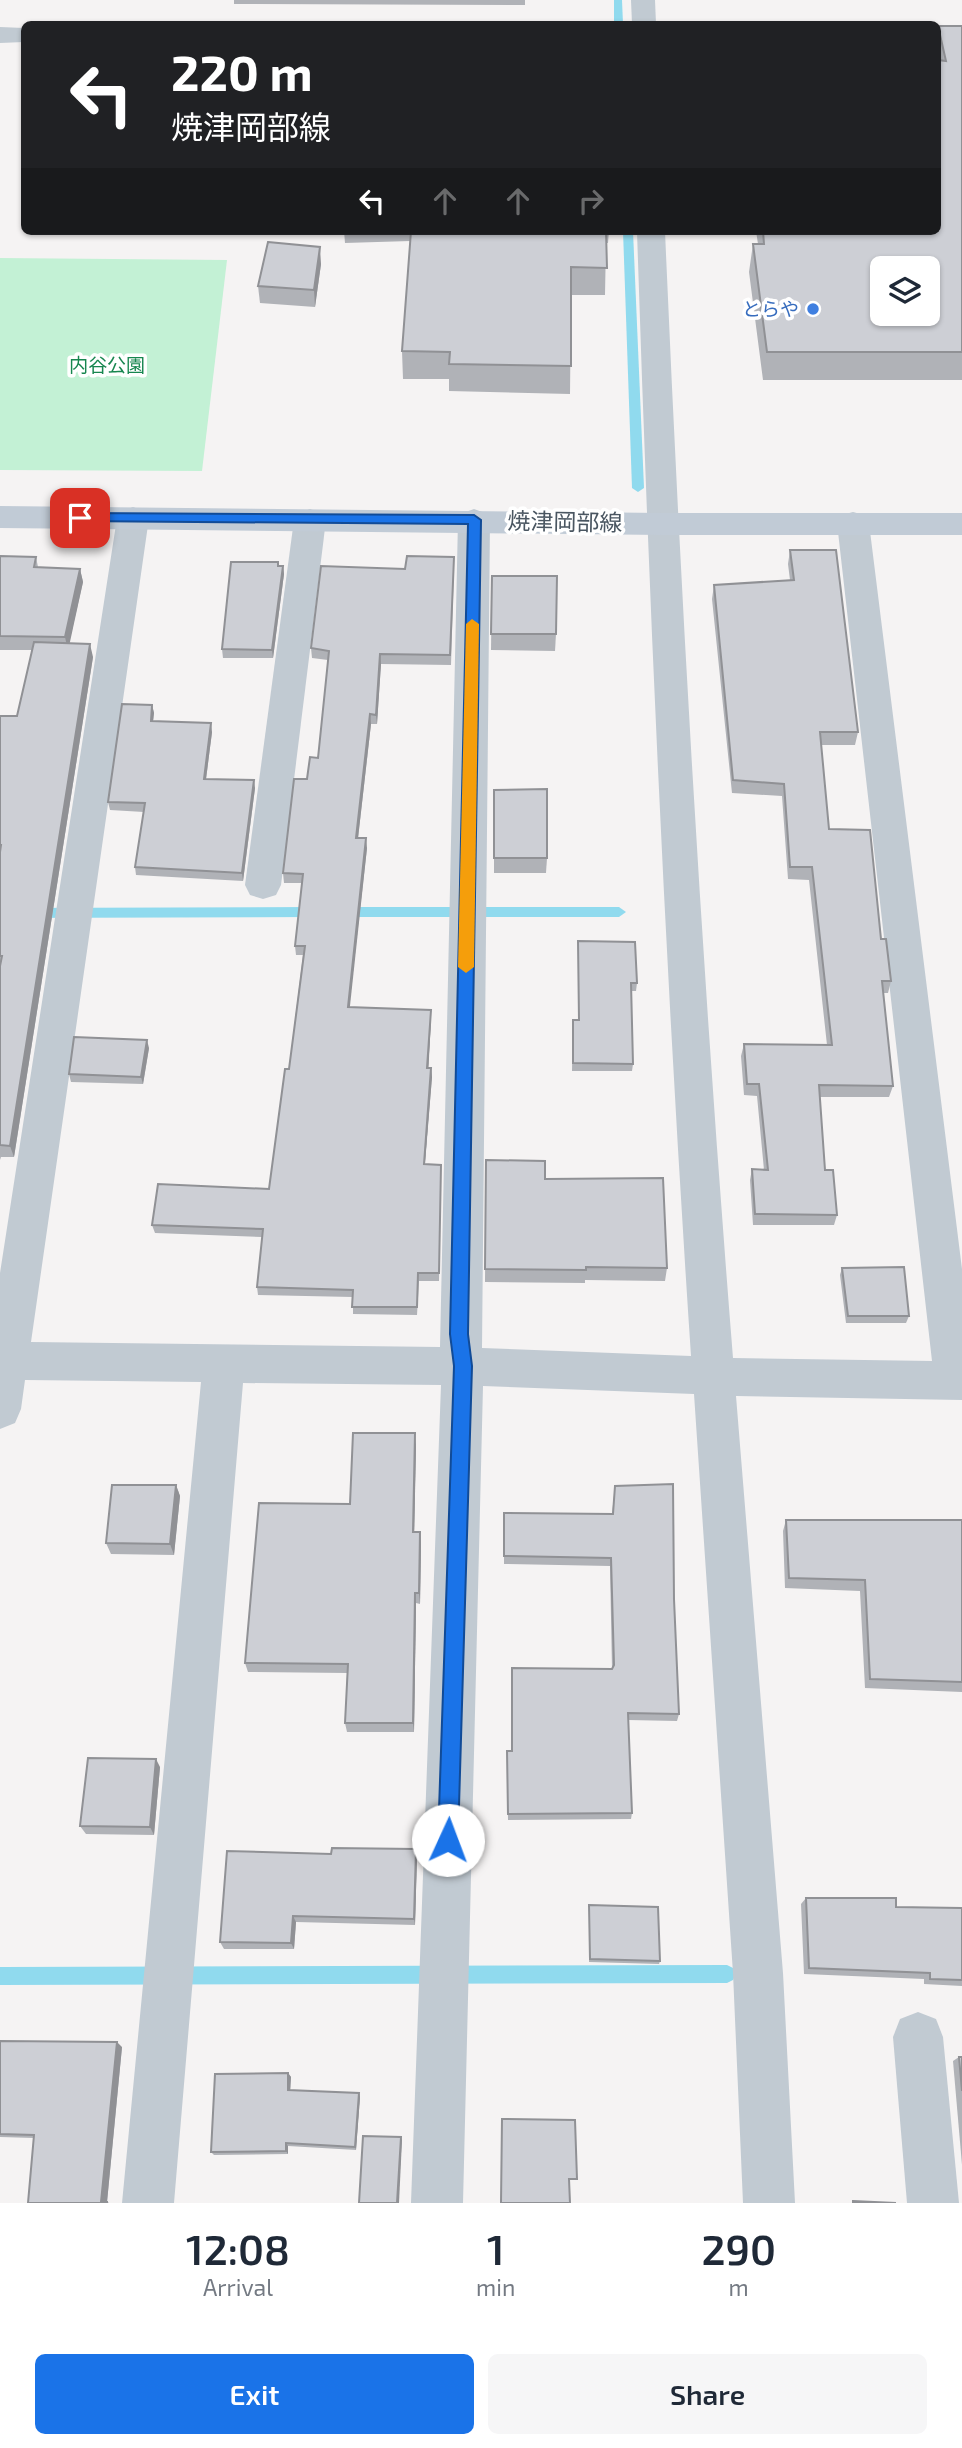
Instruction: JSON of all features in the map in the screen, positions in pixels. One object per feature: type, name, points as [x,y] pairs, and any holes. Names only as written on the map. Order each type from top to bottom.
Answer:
[{"type":"main road","name":"焼津岡部線","points":[[0,517],[662,524],[962,524]]},
{"type":"street","points":[[643,0],[644,21]]},
{"type":"street","points":[[0,35],[21,35]]},
{"type":"street","points":[[652,235],[662,524],[682,911],[758,1972],[769,2203]]},
{"type":"street","points":[[0,1409],[4,1361],[133,518]]},
{"type":"street","points":[[263,885],[310,520]]},
{"type":"street","points":[[437,2203],[463,1366],[459,1334],[474,520]]},
{"type":"street","points":[[4,1361],[463,1366],[959,1381],[853,523]]},
{"type":"street","points":[[148,2203],[224,1364]]},
{"type":"street","points":[[918,2037],[933,2203]]},
{"type":"green space","name":"内谷公園","points":[[0,258],[227,260],[202,471],[0,470]]},
{"type":"building","points":[[941,26],[962,26],[962,352],[767,352],[753,244],[764,244],[763,235],[941,235],[941,60],[946,61]]},
{"type":"building","points":[[411,235],[606,235],[607,268],[571,267],[571,366],[449,364],[450,352],[402,351]]},
{"type":"building","points":[[268,242],[320,247],[314,290],[258,286]]},
{"type":"building","points":[[790,550],[836,550],[858,732],[820,732],[829,829],[870,830],[881,939],[886,939],[891,981],[882,981],[893,1086],[819,1085],[825,1170],[833,1170],[837,1215],[755,1214],[752,1169],[768,1170],[759,1084],[747,1084],[744,1044],[832,1045],[812,867],[790,867],[784,784],[733,780],[714,585],[794,580]]},
{"type":"building","points":[[0,556],[36,557],[34,567],[80,569],[65,637],[0,636]]},
{"type":"building","points":[[407,556],[454,557],[450,655],[380,654],[376,715],[370,714],[356,838],[366,838],[348,1007],[431,1010],[427,1068],[431,1068],[424,1164],[441,1165],[439,1273],[418,1273],[417,1307],[352,1307],[353,1290],[257,1287],[263,1229],[152,1225],[158,1184],[269,1189],[285,1069],[289,1069],[305,946],[295,946],[303,874],[283,873],[294,779],[307,779],[310,757],[318,758],[329,651],[311,648],[321,566],[405,569]]},
{"type":"building","points":[[231,562],[278,562],[278,566],[283,566],[272,650],[222,649]]},
{"type":"building","points":[[492,576],[557,576],[556,634],[491,634]]},
{"type":"building","points":[[34,642],[90,644],[10,1146],[0,1145],[0,716],[17,716]]},
{"type":"building","points":[[122,704],[152,705],[151,721],[211,723],[204,779],[254,780],[242,873],[135,867],[145,803],[108,802]]},
{"type":"building","points":[[547,789],[547,858],[494,858],[494,790]]},
{"type":"building","points":[[578,941],[635,942],[637,983],[631,983],[633,1064],[573,1063],[573,1020],[579,1020]]},
{"type":"building","points":[[74,1037],[147,1040],[141,1077],[69,1074]]},
{"type":"building","points":[[486,1160],[545,1161],[545,1179],[663,1178],[667,1268],[485,1269]]},
{"type":"building","points":[[904,1267],[909,1316],[848,1316],[842,1268]]},
{"type":"building","points":[[353,1433],[415,1433],[413,1532],[420,1532],[419,1593],[415,1593],[413,1723],[345,1723],[348,1664],[245,1663],[259,1503],[350,1504]]},
{"type":"building","points":[[673,1484],[679,1714],[628,1713],[632,1813],[508,1814],[507,1751],[512,1751],[512,1668],[612,1669],[614,1665],[611,1558],[504,1556],[504,1513],[613,1514],[615,1486]]},
{"type":"building","points":[[112,1485],[176,1485],[170,1544],[106,1543]]},
{"type":"building","points":[[786,1520],[962,1520],[962,1682],[870,1679],[865,1580],[789,1578]]},
{"type":"building","points":[[88,1758],[156,1759],[150,1827],[80,1826]]},
{"type":"building","points":[[332,1848],[416,1849],[414,1919],[293,1916],[291,1943],[220,1942],[227,1851],[331,1854]]},
{"type":"building","points":[[806,1898],[896,1898],[896,1907],[962,1908],[962,1980],[930,1979],[930,1973],[809,1968]]},
{"type":"building","points":[[589,1905],[658,1907],[660,1961],[590,1959]]},
{"type":"building","points":[[0,2041],[117,2042],[101,2202],[107,2203],[28,2203],[34,2135],[0,2134]]},
{"type":"building","points":[[959,2057],[962,2057],[962,2091]]},
{"type":"building","points":[[288,2073],[288,2090],[359,2093],[355,2147],[286,2143],[286,2151],[211,2152],[215,2074]]},
{"type":"building","points":[[502,2119],[575,2120],[577,2179],[569,2179],[570,2203],[501,2203]]},
{"type":"building","points":[[363,2136],[401,2137],[397,2203],[359,2203]]},
{"type":"building","points":[[853,2201],[896,2203],[853,2203]]},
{"type":"waterway","points":[[618,0],[619,21]]},
{"type":"waterway","points":[[628,235],[638,488]]},
{"type":"waterway","points":[[0,913],[317,912]]},
{"type":"waterway","points":[[341,912],[619,912]]},
{"type":"waterway","points":[[0,1976],[727,1974]]},
{"type":"slow traffic","points":[[466,967],[472,624]]},
{"type":"place","name":"とらや","points":[[813,309]]},
{"type":"route","points":[[80,518],[474,520],[459,1334],[463,1366],[448,1840]]}]
